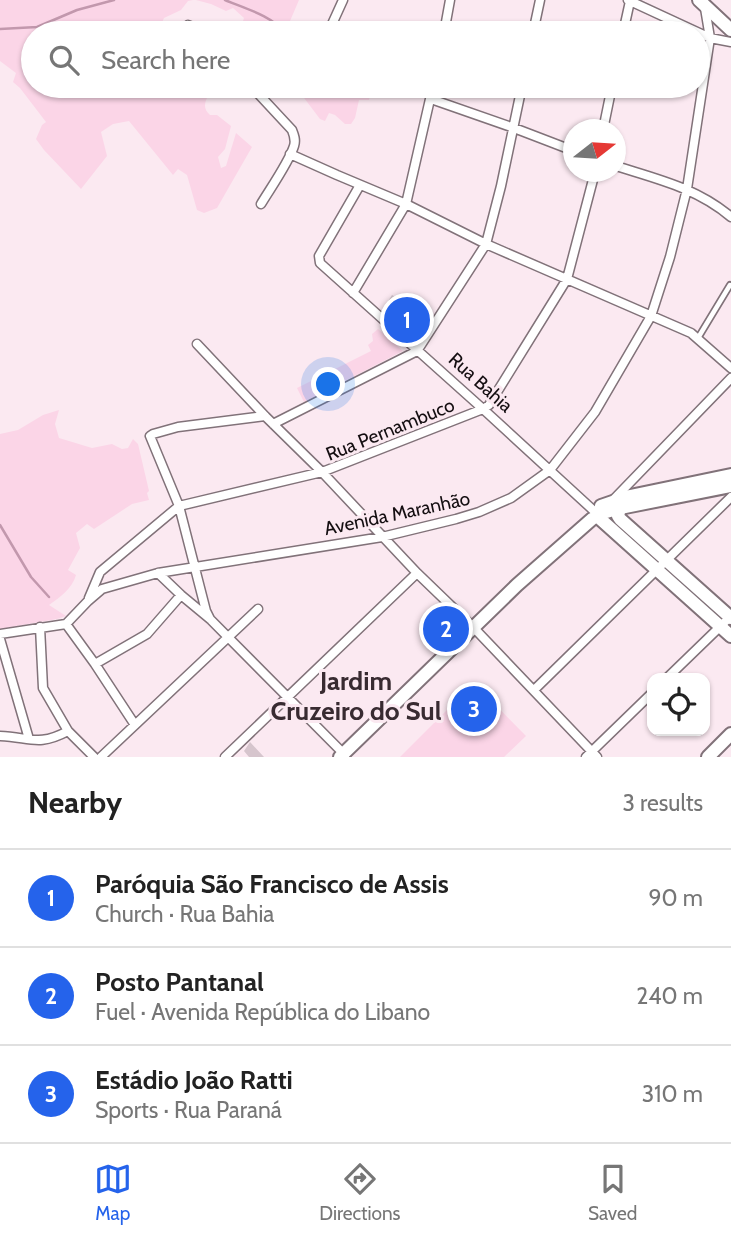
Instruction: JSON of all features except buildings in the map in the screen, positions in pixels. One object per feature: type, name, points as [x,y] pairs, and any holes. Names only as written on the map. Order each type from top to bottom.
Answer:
[{"type":"main road","points":[[703,2],[731,30]]},
{"type":"main road","points":[[615,514],[630,496],[731,475]]},
{"type":"main road","points":[[343,756],[473,627],[595,513],[615,514],[731,486]]},
{"type":"main road","name":"Rua Bahia","points":[[595,513],[615,514],[731,617]]},
{"type":"main road","name":"Rua Bahia","points":[[615,514],[656,570],[731,636]]},
{"type":"main road","points":[[708,757],[731,734]]},
{"type":"street","points":[[333,21],[343,0]]},
{"type":"street","points":[[446,21],[450,0]]},
{"type":"street","points":[[536,21],[540,0]]},
{"type":"street","points":[[625,21],[629,1],[673,21]]},
{"type":"street","name":"Avenida Maranhão","points":[[703,2],[707,21]]},
{"type":"street","points":[[710,38],[731,42]]},
{"type":"street","points":[[261,204],[295,144],[292,130],[262,98]]},
{"type":"street","points":[[272,424],[417,351],[486,244],[520,98]]},
{"type":"street","points":[[605,119],[610,98]]},
{"type":"street","name":"Avenida Maranhão","points":[[66,624],[88,601],[108,586],[158,573],[382,537],[431,526],[479,512],[532,485],[550,470],[596,412],[651,316],[670,257],[687,188],[701,98]]},
{"type":"street","points":[[353,293],[406,204],[431,99],[563,147]]},
{"type":"street","points":[[290,154],[406,204],[486,244],[691,333],[731,368]]},
{"type":"street","points":[[626,169],[687,188],[731,217]]},
{"type":"street","name":"Rua Pernambuco","points":[[88,601],[100,572],[179,506],[322,472],[489,405],[567,279],[592,182]]},
{"type":"street","name":"Rua Bahia","points":[[360,185],[321,252],[320,263],[595,513]]},
{"type":"street","points":[[197,344],[417,573],[534,690],[592,755],[647,698]]},
{"type":"street","points":[[615,514],[731,378]]},
{"type":"street","points":[[210,619],[179,506],[150,436],[178,427],[265,416]]},
{"type":"street","points":[[534,690],[731,497]]},
{"type":"street","points":[[158,573],[229,637],[343,756]]},
{"type":"street","points":[[225,757],[417,573]]},
{"type":"street","points":[[95,664],[147,634],[181,595]]},
{"type":"street","points":[[101,757],[258,609]]},
{"type":"street","points":[[672,673],[731,617]]},
{"type":"street","points":[[29,739],[0,637],[40,627],[66,624],[135,725]]},
{"type":"street","points":[[40,627],[43,688],[68,730],[94,757]]},
{"type":"street","points":[[0,736],[50,739],[68,730]]},
{"type":"lane","points":[[698,338],[730,285]]},
{"type":"shaded area","points":[[0,0],[193,0],[163,21],[21,21],[21,89],[13,82],[16,73],[0,61]]},
{"type":"shaded area","points":[[196,0],[299,0],[290,21],[243,21],[244,18],[233,8],[226,11]]},
{"type":"shaded area","points":[[28,98],[207,98],[205,108],[210,115],[217,115],[231,126],[225,149],[218,157],[221,168],[226,166],[236,133],[252,147],[217,208],[204,213],[197,210],[187,175],[178,169],[173,175],[129,121],[113,124],[101,132],[107,156],[81,189],[36,139],[46,122]]},
{"type":"shaded area","points":[[304,98],[369,98],[359,100],[351,124],[345,124],[329,113],[325,121],[320,119]]},
{"type":"shaded area","points":[[378,329],[403,351],[304,402],[297,388],[371,351],[368,345],[373,341],[372,334]]},
{"type":"shaded area","points":[[59,410],[55,424],[59,438],[92,448],[112,444],[122,449],[128,448],[133,439],[138,444],[149,500],[132,504],[94,529],[87,524],[76,533],[80,548],[68,570],[76,575],[65,592],[49,605],[66,616],[0,629],[0,434],[18,430],[43,415]]},
{"type":"shaded area","points":[[474,683],[526,736],[504,757],[400,757]]},
{"type":"waterway","points":[[51,21],[77,10],[114,0]]},
{"type":"waterway","points":[[225,0],[272,21]]},
{"type":"waterway","points":[[0,29],[21,28]]},
{"type":"waterway","points":[[0,525],[31,577],[49,597]]},
{"type":"place","name":"Paróquia São Francisco de Assis","points":[[407,320]]},
{"type":"place","name":"Posto Pantanal","points":[[446,629]]},
{"type":"place","name":"Estádio João Ratti","points":[[474,709]]},
{"type":"district","name":"Jardim Cruzeiro do Sul","points":[[356,696]]}]
